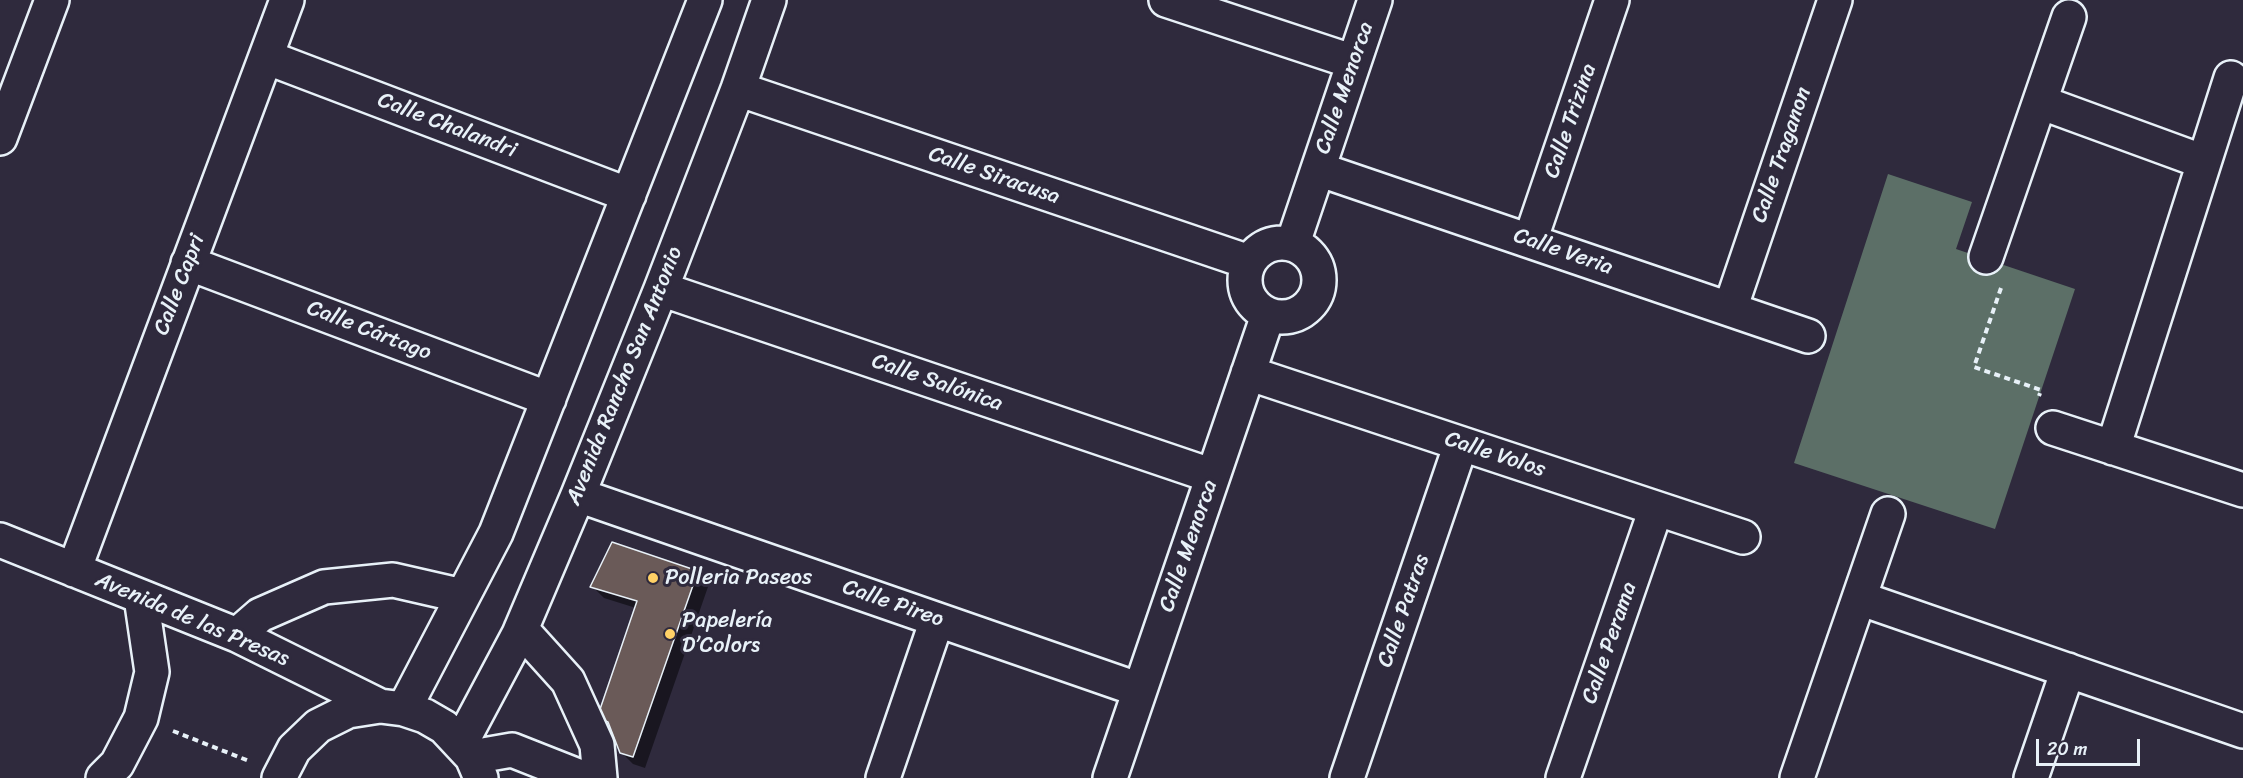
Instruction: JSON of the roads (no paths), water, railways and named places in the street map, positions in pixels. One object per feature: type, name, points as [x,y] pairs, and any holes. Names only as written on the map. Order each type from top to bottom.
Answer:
[{"type":"street","points":[[0,138],[52,0]]},
{"type":"street","name":"Calle Capri","points":[[74,570],[287,0]]},
{"type":"street","points":[[280,776],[294,749],[318,726],[348,711],[392,707],[463,596],[496,533],[705,0]]},
{"type":"street","name":"Avenida Rancho San Antonio","points":[[471,759],[520,629],[578,495],[661,289],[738,89],[769,0]]},
{"type":"street","points":[[1166,0],[1354,62]]},
{"type":"street","name":"Calle Menorca","points":[[1293,243],[1375,0]]},
{"type":"street","name":"Calle Trizina","points":[[1530,241],[1612,0]]},
{"type":"street","name":"Calle Traganon","points":[[1730,309],[1835,0]]},
{"type":"street","points":[[1986,257],[2069,17]]},
{"type":"street","name":"Calle Chalandri","points":[[266,57],[628,195]]},
{"type":"street","points":[[2113,448],[2232,78]]},
{"type":"street","name":"Calle Siracusa","points":[[738,89],[1249,262]]},
{"type":"street","points":[[2040,102],[2204,162]]},
{"type":"street","name":"Calle Veria","points":[[1318,169],[1808,336]]},
{"type":"street","points":[[1280,242],[1293,243],[1312,257],[1320,280],[1318,292],[1303,311],[1292,316],[1268,315],[1257,308],[1245,287],[1249,262],[1267,245],[1280,242]]},
{"type":"street","name":"Calle Cártago","points":[[189,263],[549,399]]},
{"type":"street","name":"Calle Salónica","points":[[661,289],[1214,476]]},
{"type":"street","name":"Calle Menorca","points":[[1110,778],[1268,315]]},
{"type":"street","name":"Calle Volos","points":[[1248,373],[1743,537]]},
{"type":"street","points":[[2053,428],[2243,490]]},
{"type":"street","name":"Calle Patras","points":[[1347,778],[1461,444]]},
{"type":"street","name":"Calle Pireo","points":[[578,495],[1140,690]]},
{"type":"street","name":"Calle Perama","points":[[1563,778],[1656,509]]},
{"type":"street","points":[[1797,778],[1888,514]]},
{"type":"street","name":"Avenida de las Presas","points":[[0,540],[237,635],[392,707],[425,716],[444,727],[471,759]]},
{"type":"street","points":[[237,635],[260,615],[324,587],[393,580],[463,596]]},
{"type":"street","points":[[103,778],[117,764],[141,718],[152,672],[141,597]]},
{"type":"street","points":[[1859,598],[2243,731]]},
{"type":"street","points":[[883,778],[937,620]]},
{"type":"street","points":[[520,629],[568,681],[597,745],[600,778]]},
{"type":"street","points":[[2031,778],[2068,670]]},
{"type":"street","points":[[471,759],[512,750],[583,778]]},
{"type":"place","name":"Polleria Paseos","points":[[653,578]]},
{"type":"place","name":"Papelería D’Colors","points":[[670,634]]}]
